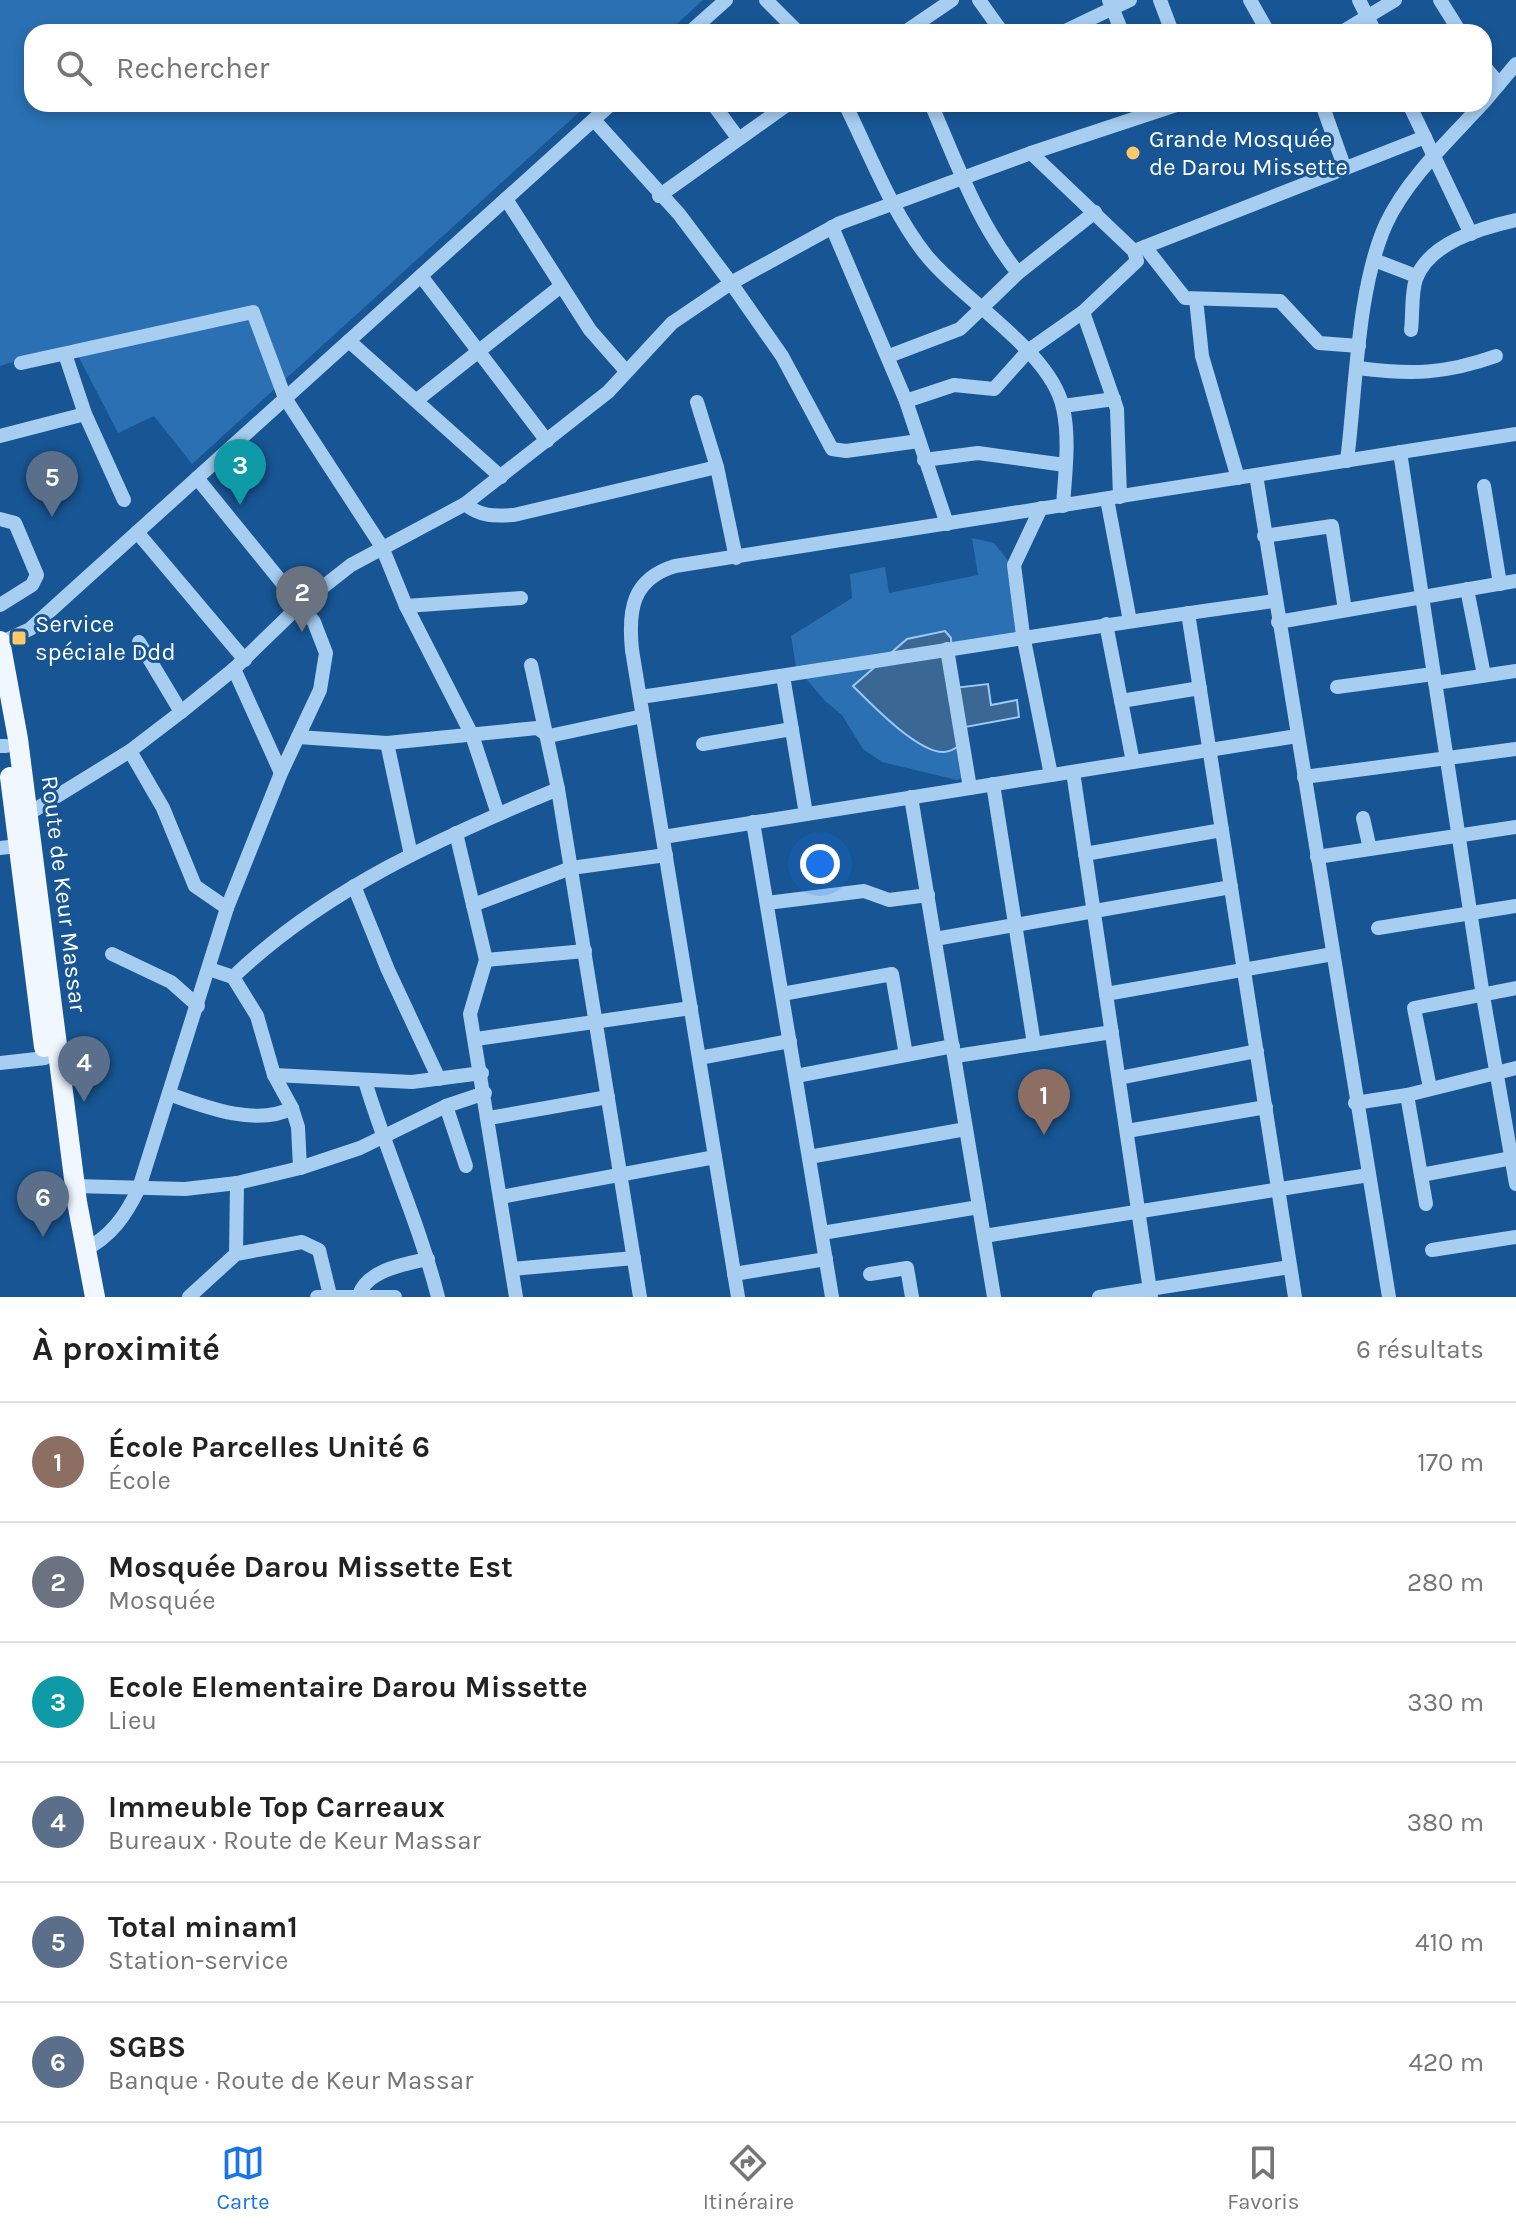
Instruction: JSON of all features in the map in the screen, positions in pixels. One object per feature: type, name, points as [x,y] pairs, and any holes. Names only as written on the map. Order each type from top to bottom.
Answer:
[{"type":"main road","name":"Route de Keur Massar","points":[[0,642],[28,814],[84,1250],[84,1296]]},
{"type":"main road","name":"Route de Keur Massar","points":[[0,694],[8,847],[45,1058],[67,1220],[84,1296]]},
{"type":"street","points":[[699,24],[726,0]]},
{"type":"street","points":[[766,0],[790,24]]},
{"type":"street","points":[[917,24],[952,0]]},
{"type":"street","points":[[979,0],[996,24]]},
{"type":"street","points":[[1076,24],[1110,4],[1130,0]]},
{"type":"street","points":[[1160,0],[1169,24]]},
{"type":"street","points":[[1250,0],[1264,24]]},
{"type":"street","points":[[1359,0],[1371,24]]},
{"type":"street","points":[[1356,24],[1395,0]]},
{"type":"street","points":[[1440,0],[1455,24]]},
{"type":"street","points":[[1110,4],[1119,24]]},
{"type":"street","points":[[1492,92],[1514,71]]},
{"type":"street","points":[[1492,76],[1499,84]]},
{"type":"street","points":[[0,642],[30,629],[602,112]]},
{"type":"street","points":[[719,112],[738,138]]},
{"type":"street","points":[[659,196],[776,112]]},
{"type":"street","points":[[849,112],[894,204],[930,261],[945,278],[1029,350],[1063,406],[1063,506]]},
{"type":"street","points":[[934,112],[984,227],[1018,273]]},
{"type":"street","points":[[28,814],[130,751],[181,712],[240,664],[300,605],[351,565],[465,504],[501,477],[608,392],[672,323],[731,283],[832,227],[1144,112]]},
{"type":"street","points":[[1325,112],[1345,169]]},
{"type":"street","points":[[1413,112],[1471,234]]},
{"type":"street","points":[[1347,461],[1359,346],[1374,260],[1393,212],[1433,158],[1475,112]]},
{"type":"street","points":[[594,120],[659,196],[679,214],[731,283],[782,356],[832,449],[846,451],[919,441]]},
{"type":"street","points":[[1139,249],[1425,137]]},
{"type":"street","points":[[1031,153],[1139,249],[1181,294],[1196,299],[1280,301],[1314,340],[1359,346]]},
{"type":"street","points":[[506,199],[590,330],[626,371]]},
{"type":"street","points":[[889,356],[951,335],[1018,273],[1095,212]]},
{"type":"street","points":[[1411,330],[1416,276],[1430,254],[1471,234],[1516,220]]},
{"type":"street","points":[[832,227],[889,356],[947,524]]},
{"type":"street","points":[[906,401],[954,385],[994,389],[1029,350],[1083,312],[1136,263],[1139,249]]},
{"type":"street","points":[[1374,260],[1416,276]]},
{"type":"street","points":[[421,276],[547,441]]},
{"type":"street","points":[[417,400],[561,286]]},
{"type":"street","points":[[1196,299],[1202,356],[1238,478]]},
{"type":"street","points":[[21,363],[253,312],[285,398],[382,547],[406,606],[472,735],[498,814]]},
{"type":"street","points":[[1083,312],[1114,399],[1113,498],[1130,621]]},
{"type":"street","points":[[349,341],[501,477]]},
{"type":"street","points":[[65,354],[85,414],[124,500]]},
{"type":"street","points":[[1358,368],[1411,374],[1437,373],[1496,356]]},
{"type":"street","points":[[1063,406],[1114,399]]},
{"type":"street","points":[[697,402],[717,467],[736,558]]},
{"type":"street","points":[[0,436],[85,414]]},
{"type":"street","points":[[738,1297],[629,626],[637,591],[664,569],[1516,434]]},
{"type":"street","points":[[1400,452],[1473,913],[1483,996],[1516,1184]]},
{"type":"street","points":[[924,460],[978,453],[1065,465]]},
{"type":"street","points":[[465,504],[477,514],[489,517],[514,515],[717,467]]},
{"type":"street","points":[[1256,475],[1355,1103],[1389,1297]]},
{"type":"street","points":[[84,1250],[97,1244],[118,1224],[139,1188],[227,908],[281,773],[320,690],[326,653],[318,629],[197,478]]},
{"type":"street","points":[[1484,486],[1500,584]]},
{"type":"street","points":[[1041,508],[1014,565],[1023,635],[1051,775]]},
{"type":"street","points":[[0,519],[15,523],[37,575],[32,585],[0,605]]},
{"type":"street","points":[[1264,536],[1332,526],[1345,610]]},
{"type":"street","points":[[137,532],[240,664],[281,773]]},
{"type":"street","points":[[1278,622],[1516,581]]},
{"type":"street","points":[[1467,589],[1484,675]]},
{"type":"street","points":[[406,606],[521,598]]},
{"type":"street","points":[[640,697],[1023,635],[1274,601]]},
{"type":"street","points":[[1188,613],[1295,1297]]},
{"type":"street","points":[[1106,624],[1133,762]]},
{"type":"street","points":[[139,642],[181,712]]},
{"type":"street","points":[[947,649],[970,788]]},
{"type":"street","points":[[531,665],[549,736],[640,1297]]},
{"type":"street","points":[[1337,687],[1516,671]]},
{"type":"street","points":[[783,676],[806,814]]},
{"type":"street","points":[[1121,701],[1200,688]]},
{"type":"street","points":[[298,737],[387,743],[537,728],[549,736],[643,716]]},
{"type":"street","points":[[703,744],[792,729]]},
{"type":"street","points":[[663,837],[1297,736]]},
{"type":"street","points":[[387,743],[411,855]]},
{"type":"street","points":[[1304,777],[1516,749]]},
{"type":"street","points":[[130,751],[163,808],[195,886],[227,908]]},
{"type":"street","points":[[1073,772],[1151,1293]]},
{"type":"street","points":[[993,784],[1034,1044]]},
{"type":"street","points":[[233,977],[268,943],[354,886],[456,833],[558,789]]},
{"type":"street","points":[[911,797],[994,1297]]},
{"type":"street","points":[[1363,818],[1370,849]]},
{"type":"street","points":[[753,822],[832,1297]]},
{"type":"street","points":[[1317,857],[1516,827]]},
{"type":"street","points":[[1085,854],[1222,830]]},
{"type":"street","points":[[456,833],[486,960],[471,1005],[516,1297]]},
{"type":"street","points":[[473,905],[571,868],[666,855]]},
{"type":"street","points":[[354,886],[388,970],[439,1079]]},
{"type":"street","points":[[935,939],[1231,887]]},
{"type":"street","points":[[767,903],[864,891],[889,900],[928,895]]},
{"type":"street","points":[[1378,928],[1516,906]]},
{"type":"street","points":[[486,960],[585,951]]},
{"type":"street","points":[[112,954],[171,982],[198,1006]]},
{"type":"street","points":[[1106,994],[1333,954]]},
{"type":"street","points":[[209,969],[233,977],[257,1016],[274,1075],[292,1108],[298,1127],[300,1168]]},
{"type":"street","points":[[782,994],[892,974],[906,1055]]},
{"type":"street","points":[[1430,1088],[1414,1008],[1516,988]]},
{"type":"street","points":[[476,1039],[691,1008]]},
{"type":"street","points":[[796,1076],[906,1055],[1034,1044],[1112,1032]]},
{"type":"street","points":[[699,1058],[790,1041]]},
{"type":"street","points":[[1119,1078],[1257,1051]]},
{"type":"street","points":[[0,1063],[45,1058]]},
{"type":"street","points":[[1355,1103],[1407,1095],[1516,1068]]},
{"type":"street","points":[[274,1075],[365,1081],[439,1079],[482,1073]]},
{"type":"street","points":[[365,1081],[382,1138],[405,1188],[438,1297]]},
{"type":"street","points":[[75,1186],[185,1189],[237,1183],[300,1168],[382,1138],[446,1106],[485,1093]]},
{"type":"street","points":[[169,1094],[253,1116],[277,1116],[292,1108]]},
{"type":"street","points":[[1407,1095],[1426,1204]]},
{"type":"street","points":[[489,1118],[608,1097]]},
{"type":"street","points":[[446,1106],[466,1166]]},
{"type":"street","points":[[1127,1131],[1266,1107]]},
{"type":"street","points":[[809,1157],[966,1129]]},
{"type":"street","points":[[501,1197],[715,1157]]},
{"type":"street","points":[[1421,1175],[1512,1158]]},
{"type":"street","points":[[984,1236],[1369,1175]]},
{"type":"street","points":[[236,1254],[237,1183]]},
{"type":"street","points":[[822,1233],[979,1207]]},
{"type":"street","points":[[1432,1250],[1516,1237]]},
{"type":"street","points":[[189,1297],[236,1254],[302,1242],[313,1244],[319,1250],[324,1296],[395,1297]]},
{"type":"street","points":[[512,1269],[634,1258]]},
{"type":"street","points":[[359,1295],[362,1285],[371,1278],[403,1264],[428,1259]]},
{"type":"street","points":[[734,1274],[826,1259]]},
{"type":"street","points":[[1099,1297],[1151,1293],[1290,1267]]},
{"type":"street","points":[[870,1274],[907,1268],[912,1297]]},
{"type":"shaded area","points":[[0,0],[703,0],[677,24],[24,24],[24,112],[579,112],[192,464],[154,416],[118,433],[72,344],[0,366]]},
{"type":"shaded area","points":[[972,538],[994,543],[1009,562],[1018,644],[950,653],[954,688],[988,684],[991,705],[1017,700],[1019,717],[965,727],[971,774],[957,780],[882,762],[863,749],[842,715],[825,701],[796,667],[791,636],[852,598],[850,574],[885,567],[889,593],[978,575]]},
{"type":"shaded area","points":[[945,631],[951,638],[954,688],[988,684],[991,705],[1017,700],[1019,717],[965,727],[966,741],[944,752],[921,745],[853,686],[907,639]]},
{"type":"place","name":"Grande Mosquée de Darou Missette","points":[[1133,153]]},
{"type":"place","name":"Ecole Elementaire Darou Missette","points":[[240,505]]},
{"type":"place","name":"Total minam1","points":[[52,517]]},
{"type":"place","name":"Mosquée Darou Missette Est","points":[[302,632]]},
{"type":"place","name":"Service spéciale Ddd","points":[[19,638]]},
{"type":"place","name":"Immeuble Top Carreaux","points":[[84,1102]]},
{"type":"place","name":"École Parcelles Unité 6","points":[[1044,1135]]},
{"type":"place","name":"SGBS","points":[[43,1237]]}]
